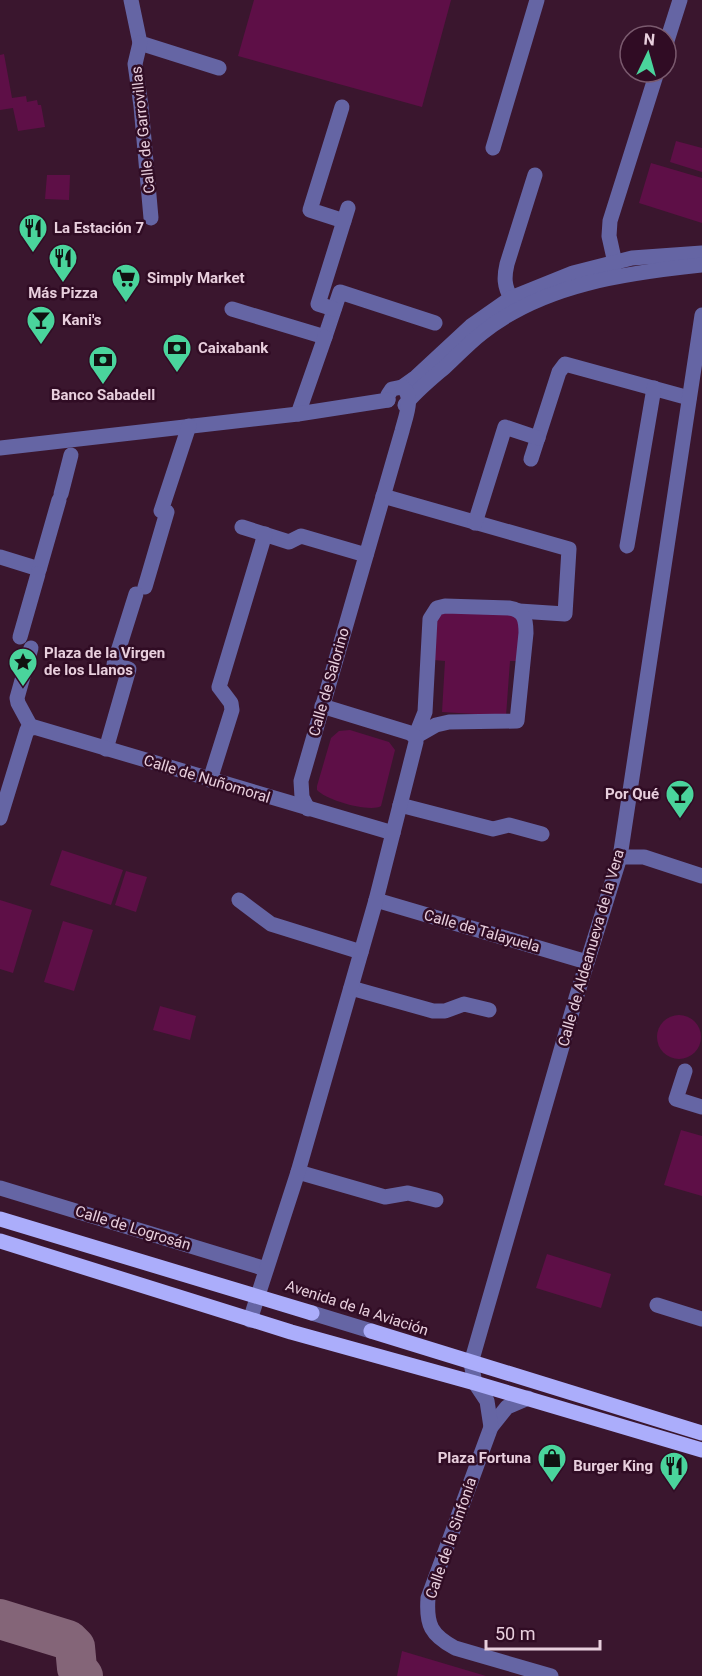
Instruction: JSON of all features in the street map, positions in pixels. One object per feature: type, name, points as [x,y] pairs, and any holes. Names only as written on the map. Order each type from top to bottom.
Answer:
[{"type":"main road","name":"Avenida de la Aviación","points":[[0,1219],[312,1313]]},
{"type":"main road","points":[[0,1241],[250,1320],[528,1398],[702,1450]]},
{"type":"main road","name":"Avenida de la Aviación","points":[[371,1331],[702,1433]]},
{"type":"street","name":"Calle de Garrovillas","points":[[131,0],[140,43],[135,64],[151,218]]},
{"type":"street","points":[[493,148],[537,0]]},
{"type":"street","points":[[672,24],[680,0]]},
{"type":"street","name":"Calle de Garrovillas","points":[[140,43],[219,68]]},
{"type":"street","points":[[575,287],[594,277],[613,271],[614,260],[609,236],[610,221],[653,84]]},
{"type":"street","points":[[334,309],[318,304],[346,214],[310,210],[342,107]]},
{"type":"street","points":[[511,298],[505,287],[504,275],[535,175]]},
{"type":"street","points":[[0,448],[298,414],[388,400],[397,408],[404,406],[405,394],[416,377],[471,326],[511,298],[573,273],[614,260],[702,253]]},
{"type":"street","points":[[405,394],[482,333],[526,305],[546,296],[575,287],[645,272],[702,265]]},
{"type":"street","points":[[298,414],[340,292],[435,323]]},
{"type":"street","points":[[232,309],[325,337]]},
{"type":"street","name":"Calle de Aldeanueva de la Vera","points":[[475,1383],[471,1363],[587,962],[620,857],[702,315]]},
{"type":"street","points":[[531,459],[559,372],[565,364],[689,398]]},
{"type":"street","points":[[627,546],[654,388]]},
{"type":"street","name":"Calle de Salorino","points":[[308,809],[302,797],[301,780],[402,431],[405,394]]},
{"type":"street","points":[[106,749],[129,669],[114,664],[167,512],[161,511],[189,426]]},
{"type":"street","points":[[475,523],[505,427],[538,438]]},
{"type":"street","points":[[20,637],[71,455]]},
{"type":"street","points":[[250,1320],[298,1172],[351,988],[376,900],[415,737],[425,712],[432,614],[437,608],[445,606],[509,608],[519,611],[565,614],[569,549],[384,496]]},
{"type":"street","points":[[242,527],[289,542],[301,536],[366,555]]},
{"type":"street","points":[[210,780],[232,710],[231,703],[219,687],[265,534]]},
{"type":"street","points":[[0,557],[39,571]]},
{"type":"street","points":[[415,737],[436,725],[449,722],[517,721],[526,633],[526,619],[519,611]]},
{"type":"street","points":[[0,818],[28,731],[17,698],[31,648]]},
{"type":"street","points":[[322,706],[410,733],[415,737]]},
{"type":"street","name":"Calle de Nuñomoral","points":[[28,731],[106,749],[393,833]]},
{"type":"street","points":[[400,805],[493,830],[509,825],[542,834]]},
{"type":"street","points":[[620,857],[644,857],[702,876]]},
{"type":"street","points":[[239,900],[271,924],[361,952]]},
{"type":"street","name":"Calle de Talayuela","points":[[376,900],[587,962]]},
{"type":"street","points":[[351,988],[433,1011],[445,1011],[464,1004],[489,1010]]},
{"type":"street","points":[[685,1071],[676,1099],[702,1107]]},
{"type":"street","points":[[298,1172],[385,1197],[408,1193],[436,1200]]},
{"type":"street","name":"Calle de Logrosán","points":[[0,1188],[267,1269]]},
{"type":"street","points":[[657,1305],[702,1319]]},
{"type":"street","name":"Avenida de la Aviación","points":[[312,1313],[371,1331]]},
{"type":"street","points":[[475,1383],[487,1401],[491,1427]]},
{"type":"street","name":"Calle de la Sinfonía","points":[[528,1398],[507,1407],[491,1427],[428,1598],[427,1614],[431,1630],[441,1641],[455,1648],[551,1676]]},
{"type":"shaded area","points":[[254,0],[451,0],[422,107],[238,56]]},
{"type":"shaded area","points":[[4,54],[12,98],[26,96],[27,102],[37,100],[38,105],[41,105],[45,127],[18,131],[13,108],[0,110],[0,55]]},
{"type":"shaded area","points":[[676,141],[702,148],[702,172],[670,162]]},
{"type":"shaded area","points":[[651,163],[702,178],[702,223],[639,203]]},
{"type":"shaded area","points":[[47,175],[70,175],[69,200],[45,199]]},
{"type":"shaded area","points":[[443,611],[509,613],[521,621],[519,661],[510,661],[506,716],[442,712],[445,661],[434,660],[435,617]]},
{"type":"shaded area","points":[[350,730],[389,742],[395,750],[381,806],[358,807],[329,798],[317,790],[331,738],[339,731]]},
{"type":"shaded area","points":[[62,850],[123,870],[111,905],[50,885]]},
{"type":"shaded area","points":[[126,871],[147,877],[136,912],[115,905]]},
{"type":"shaded area","points":[[0,900],[32,910],[13,973],[0,969]]},
{"type":"shaded area","points":[[63,921],[93,930],[74,991],[44,982]]},
{"type":"shaded area","points":[[160,1006],[196,1016],[190,1040],[153,1030]]},
{"type":"shaded area","points":[[679,1015],[694,1022],[701,1037],[694,1052],[679,1059],[664,1052],[657,1037],[664,1022]]},
{"type":"shaded area","points":[[681,1130],[702,1136],[702,1196],[664,1185]]},
{"type":"shaded area","points":[[547,1254],[611,1274],[601,1308],[536,1288]]},
{"type":"shaded area","points":[[402,1651],[486,1676],[397,1676]]},
{"type":"taxiway","points":[[0,1619],[68,1640],[75,1647],[77,1668],[83,1676]]},
{"type":"place","name":"La Estación 7","points":[[33,254]]},
{"type":"place","name":"Más Pizza","points":[[63,284]]},
{"type":"place","name":"Simply Market","points":[[126,304]]},
{"type":"place","name":"Kani's","points":[[41,346]]},
{"type":"place","name":"Caixabank","points":[[177,374]]},
{"type":"place","name":"Banco Sabadell","points":[[103,386]]},
{"type":"place","name":"Plaza de la Virgen de los Llanos","points":[[23,688]]},
{"type":"place","name":"Por Qué","points":[[680,820]]},
{"type":"place","name":"Plaza Fortuna","points":[[552,1484]]},
{"type":"place","name":"Burger King","points":[[674,1492]]}]
